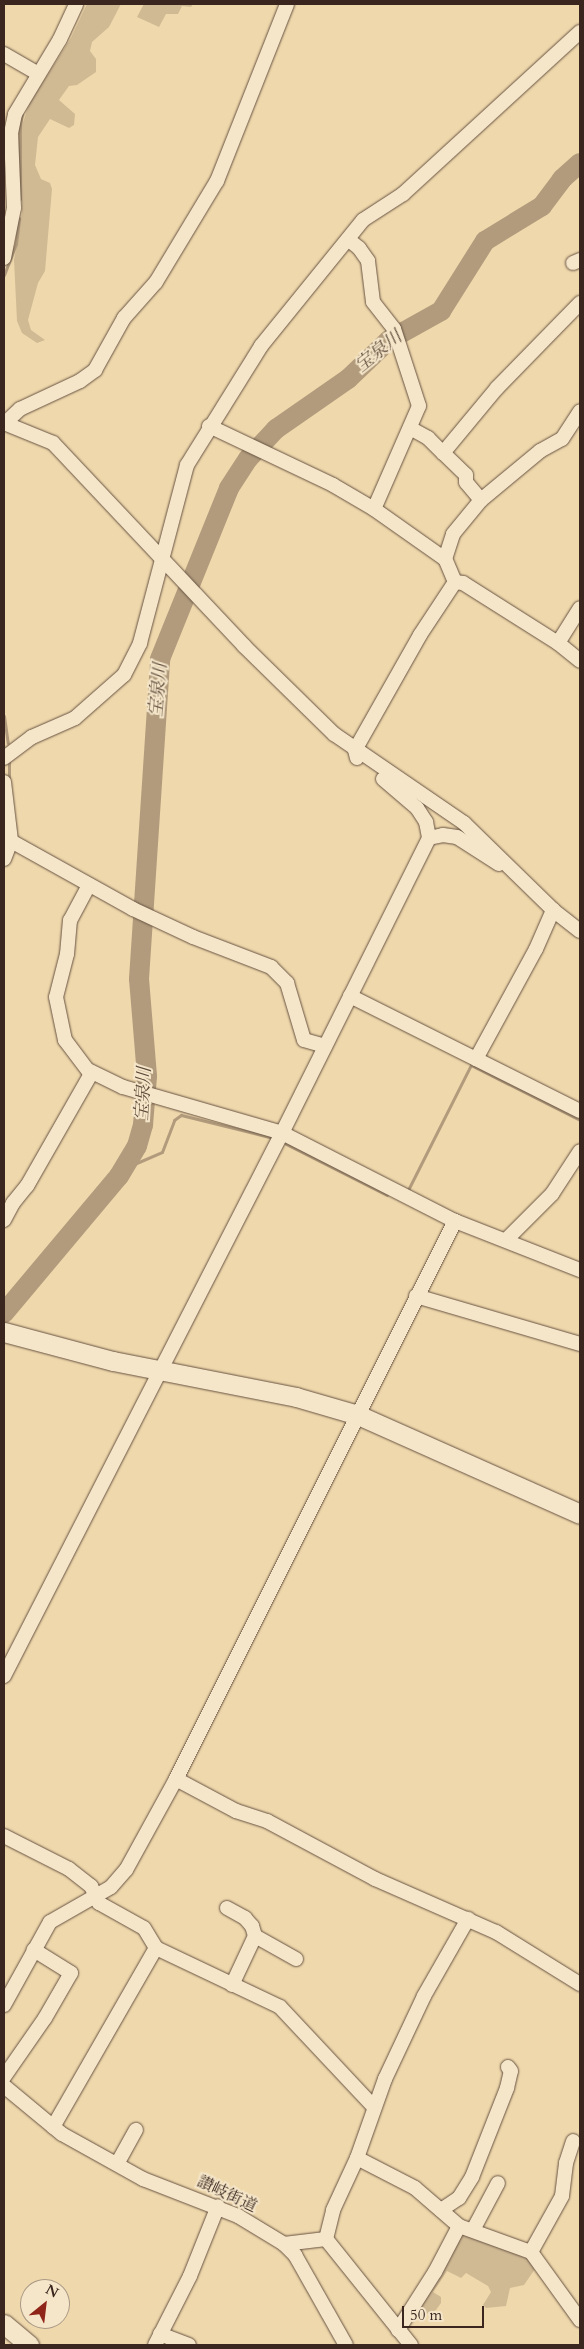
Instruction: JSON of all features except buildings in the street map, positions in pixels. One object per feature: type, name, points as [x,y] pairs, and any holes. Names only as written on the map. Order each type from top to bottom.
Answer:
[{"type":"street","points":[[4,258],[14,208],[11,133],[19,105],[60,39],[76,4]]},
{"type":"street","points":[[287,4],[217,181],[156,282],[124,318],[95,370],[80,381],[20,409],[4,423],[53,443],[163,557],[244,646],[355,750],[464,823],[514,869],[553,910],[580,930]]},
{"type":"street","points":[[4,758],[32,738],[75,718],[124,675],[140,644],[183,474],[210,426],[261,346],[363,220],[403,194],[580,32]]},
{"type":"street","points":[[4,54],[38,74]]},
{"type":"street","points":[[348,240],[359,248],[368,261],[373,302],[397,335],[418,402],[410,428],[374,509]]},
{"type":"street","points":[[443,454],[497,388],[580,303]]},
{"type":"street","points":[[446,559],[453,534],[482,500],[540,451],[562,439],[580,411]]},
{"type":"street","points":[[210,426],[267,452],[374,509],[446,559],[455,582]]},
{"type":"street","points":[[410,428],[428,438],[466,475],[466,482],[482,500]]},
{"type":"street","points":[[355,750],[420,635],[455,582]]},
{"type":"street","points":[[455,582],[463,583],[558,643],[580,661]]},
{"type":"street","points":[[558,643],[580,608]]},
{"type":"street","points":[[4,1676],[315,1068],[429,838],[426,822],[418,808],[360,762],[355,750]]},
{"type":"street","points":[[4,782],[12,841],[4,859]]},
{"type":"street","points":[[429,838],[443,835],[457,837],[496,863],[514,869]]},
{"type":"street","points":[[12,841],[133,909],[158,921],[254,959],[280,974],[287,984],[304,1040],[315,1068]]},
{"type":"street","points":[[89,885],[70,920],[56,1007],[65,1040],[92,1072],[138,1092],[282,1133],[455,1221],[507,1239],[580,1270]]},
{"type":"street","points":[[476,1059],[536,949],[553,910]]},
{"type":"street","points":[[350,996],[580,1111]]},
{"type":"street","points":[[304,1040],[325,1046]]},
{"type":"street","points":[[4,1220],[13,1202],[27,1186],[92,1072]]},
{"type":"street","points":[[507,1239],[552,1194],[580,1151]]},
{"type":"street","points":[[4,2005],[50,1922],[96,1896],[123,1876],[176,1779],[455,1221]]},
{"type":"street","points":[[416,1296],[580,1344]]},
{"type":"street","points":[[4,1332],[66,1350],[160,1371],[296,1397],[358,1415],[580,1514]]},
{"type":"street","points":[[176,1779],[236,1811],[266,1821],[375,1879],[496,1932],[580,1984]]},
{"type":"street","points":[[4,1836],[69,1868],[91,1886],[99,1902],[144,1928],[156,1948],[280,2007],[374,2107]]},
{"type":"street","points":[[227,1908],[245,1918],[254,1929],[255,1936],[232,1985]]},
{"type":"street","points":[[326,2239],[333,2210],[357,2158],[374,2107],[424,1996],[468,1919]]},
{"type":"street","points":[[255,1936],[296,1959]]},
{"type":"street","points":[[53,2127],[156,1948]]},
{"type":"street","points":[[4,2077],[45,2018],[71,1973],[34,1950]]},
{"type":"street","points":[[441,2210],[460,2198],[472,2177],[507,2088],[511,2071],[508,2067]]},
{"type":"street","name":"讃岐街道","points":[[4,2086],[53,2127],[117,2164],[144,2179],[218,2206],[284,2244]]},
{"type":"street","points":[[117,2164],[136,2130]]},
{"type":"street","points":[[531,2252],[562,2196],[566,2164],[573,2141]]},
{"type":"street","points":[[357,2158],[415,2188],[459,2226],[531,2252],[580,2320]]},
{"type":"street","points":[[473,2230],[498,2183]]},
{"type":"street","points":[[189,2345],[158,2340],[190,2276],[218,2206]]},
{"type":"street","points":[[398,2330],[436,2272],[459,2226]]},
{"type":"street","points":[[284,2244],[326,2239]]},
{"type":"street","points":[[326,2239],[411,2345]]},
{"type":"street","points":[[284,2244],[295,2255],[346,2345]]},
{"type":"street","points":[[4,2324],[28,2345]]},
{"type":"shaded area","points":[[87,4],[121,4],[109,27],[92,42],[90,51],[96,59],[96,72],[77,85],[69,86],[59,100],[75,114],[74,125],[69,128],[50,119],[38,137],[35,165],[41,179],[50,183],[52,189],[45,271],[38,283],[28,320],[31,330],[45,340],[37,343],[22,333],[17,321],[14,260],[22,213],[22,125],[30,102],[71,38]]},
{"type":"shaded area","points":[[144,4],[193,4],[191,7],[182,6],[178,14],[166,14],[159,27],[137,17]]},
{"type":"shaded area","points":[[460,2232],[528,2255],[537,2266],[524,2285],[510,2288],[506,2306],[486,2308],[483,2305],[491,2292],[488,2286],[466,2273],[461,2278],[447,2271],[433,2292],[441,2297],[441,2303],[436,2310],[417,2318],[414,2315]]},
{"type":"waterway","points":[[20,199],[20,125],[22,114]]},
{"type":"waterway","name":"宝泉川","points":[[4,1313],[119,1176],[137,1146],[143,1125],[147,1076],[139,979],[160,659],[229,488],[248,459],[276,429],[348,379],[389,340],[441,311],[485,241],[542,206],[562,179],[580,163]]},
{"type":"waterway","points":[[4,275],[16,244],[19,218]]},
{"type":"waterway","points":[[4,716],[8,743]]},
{"type":"waterway","points":[[9,760],[9,781]]},
{"type":"waterway","points":[[407,1192],[471,1065],[580,1120]]},
{"type":"waterway","points":[[125,1168],[162,1152],[174,1120],[181,1115],[273,1138]]},
{"type":"waterway","points":[[286,1144],[387,1195]]}]
